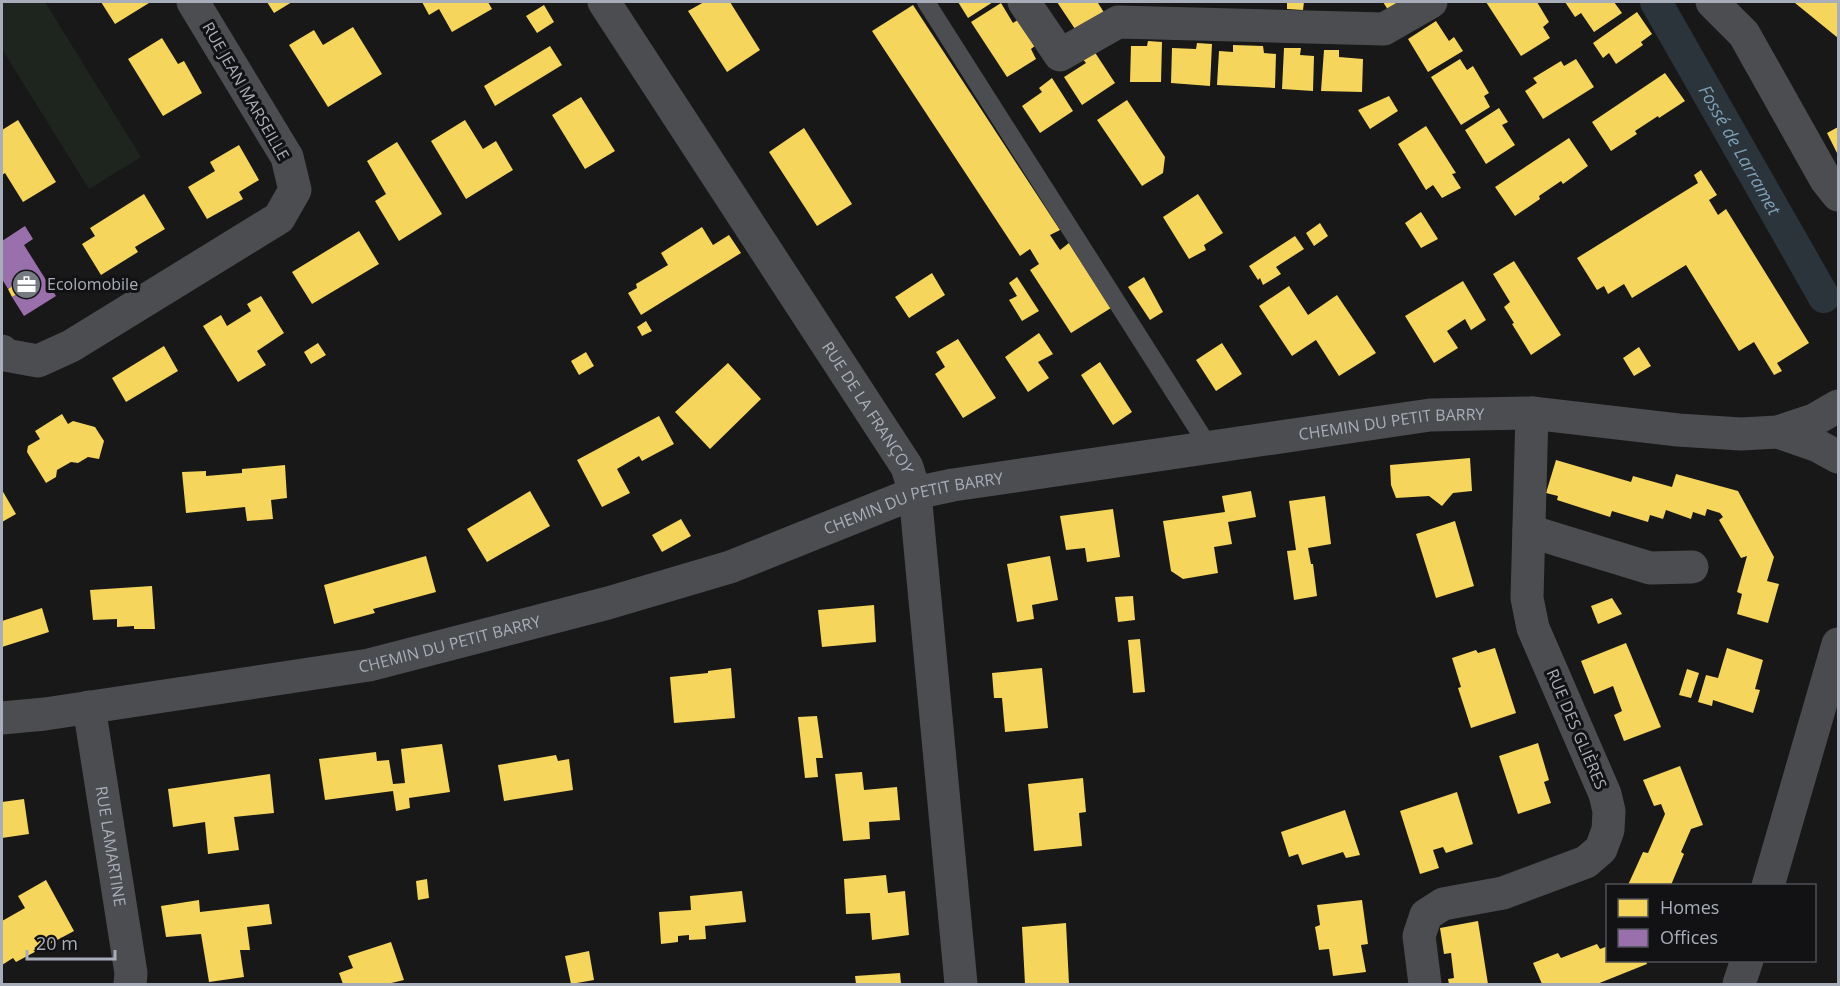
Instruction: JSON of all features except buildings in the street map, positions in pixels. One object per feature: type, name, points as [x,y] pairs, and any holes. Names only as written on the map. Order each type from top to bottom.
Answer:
[{"type":"street","name":"RUE JEAN MARSEILLE","points":[[2,351],[5,355],[38,361],[71,346],[279,218],[295,190],[287,157],[193,2]]},
{"type":"street","name":"RUE DE LA FRANÇOY","points":[[604,2],[907,467],[915,493],[961,984]]},
{"type":"street","points":[[1024,2],[1060,55],[1137,12],[1384,29],[1431,2]]},
{"type":"street","points":[[1712,2],[1744,34],[1826,180],[1839,195]]},
{"type":"street","name":"CHEMIN DU PETIT BARRY","points":[[2,718],[45,714],[369,665],[596,606],[730,567],[915,493],[953,485],[1430,415],[1532,413],[1678,430],[1741,434],[1778,432],[1814,420],[1839,406]]},
{"type":"street","name":"RUE DES GLIÈRES","points":[[1425,984],[1419,936],[1426,915],[1443,904],[1503,893],[1586,862],[1600,849],[1608,830],[1609,811],[1605,794],[1533,628],[1527,598],[1532,413]]},
{"type":"street","points":[[1778,432],[1818,446],[1839,458]]},
{"type":"street","points":[[1529,531],[1650,568],[1692,567]]},
{"type":"street","points":[[1768,884],[1839,644]]},
{"type":"street","name":"RUE LAMARTINE","points":[[89,707],[131,973],[130,984]]},
{"type":"street","points":[[1739,984],[1746,962]]},
{"type":"lane","points":[[926,2],[1209,447]]},
{"type":"shaded area","points":[[2,2],[45,2],[141,157],[89,189],[2,49]]},
{"type":"waterway","name":"Fossé de Larramet","points":[[1656,2],[1824,297]]},
{"type":"place","name":"Ecolomobile","points":[[26,284]]}]
